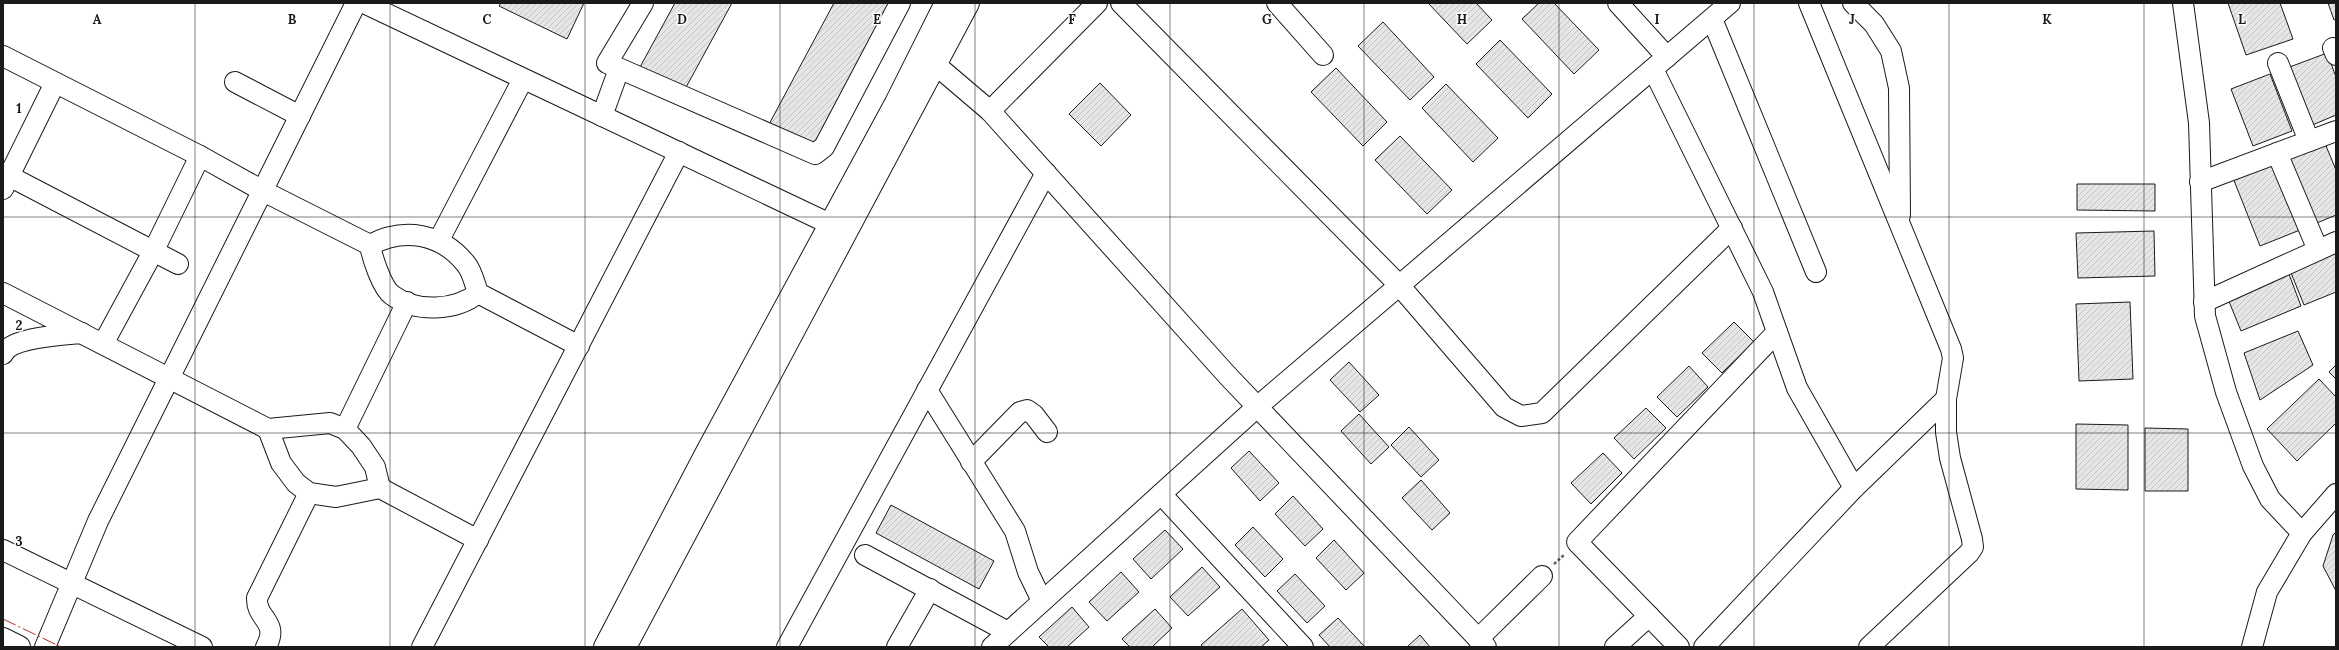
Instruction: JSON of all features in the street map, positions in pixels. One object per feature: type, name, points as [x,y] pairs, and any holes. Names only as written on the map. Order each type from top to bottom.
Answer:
[{"type":"main road","points":[[928,57],[946,3]]},
{"type":"main road","points":[[605,647],[838,226],[928,57],[968,3]]},
{"type":"main road","points":[[625,647],[838,226]]},
{"type":"main road","points":[[3,639],[19,647]]},
{"type":"street","points":[[45,647],[98,521],[356,3]]},
{"type":"street","points":[[364,3],[838,226]]},
{"type":"street","points":[[643,3],[607,63],[815,154],[824,147],[900,3]]},
{"type":"street","points":[[990,111],[1097,3]]},
{"type":"street","points":[[1121,3],[1399,285],[1504,407],[1521,416],[1542,413],[1732,228]]},
{"type":"street","points":[[1277,3],[1323,55]]},
{"type":"street","points":[[1618,3],[1660,63],[1732,228],[1763,292],[1797,388],[1854,488]]},
{"type":"street","points":[[992,647],[1257,407],[1730,3]]},
{"type":"street","points":[[1809,3],[1951,350],[1953,358],[1946,399],[1946,432],[1950,458],[1973,547],[1969,553],[1869,647]]},
{"type":"street","points":[[1853,3],[1874,24],[1891,51],[1893,58],[1899,88],[1900,226]]},
{"type":"street","points":[[2183,3],[2193,67],[2198,123],[2205,316],[2226,392],[2253,466],[2270,499],[2302,533]]},
{"type":"street","points":[[1712,19],[1816,272]]},
{"type":"street","points":[[3,56],[200,156],[263,191],[370,245]]},
{"type":"street","points":[[928,57],[990,111],[1257,407],[1482,643],[1542,576]]},
{"type":"street","points":[[2278,63],[2309,141]]},
{"type":"street","points":[[602,116],[619,69]]},
{"type":"street","points":[[439,240],[524,79]]},
{"type":"street","points":[[235,82],[300,116]]},
{"type":"street","points":[[55,83],[6,183],[154,250],[178,264]]},
{"type":"street","points":[[2200,182],[2309,141],[2334,136]]},
{"type":"street","points":[[422,647],[679,152]]},
{"type":"street","points":[[2204,302],[2327,246],[2277,153]]},
{"type":"street","points":[[103,344],[154,250],[200,156]]},
{"type":"street","points":[[786,647],[1046,173]]},
{"type":"street","points":[[370,245],[385,237],[416,234],[439,240],[467,264],[478,292],[579,346]]},
{"type":"street","points":[[370,245],[372,261],[391,295],[407,302],[427,309],[468,301],[478,292]]},
{"type":"street","points":[[3,293],[170,377],[268,429],[330,423],[345,429],[361,446],[375,468],[380,488]]},
{"type":"street","points":[[345,429],[407,302]]},
{"type":"street","points":[[1679,647],[1577,542],[1777,332]]},
{"type":"street","points":[[3,354],[10,346],[32,339],[82,333]]},
{"type":"street","points":[[927,390],[1015,531],[1028,572],[1042,601]]},
{"type":"street","points":[[1704,647],[1854,488],[1946,399]]},
{"type":"street","points":[[971,462],[1020,412],[1027,410],[1034,415],[1047,432]]},
{"type":"street","points":[[268,429],[281,463],[296,483],[309,493],[336,497],[380,488],[478,540]]},
{"type":"street","points":[[266,647],[272,637],[270,624],[257,604],[257,598],[309,493]]},
{"type":"street","points":[[1161,494],[1303,647]]},
{"type":"street","points":[[2252,647],[2267,592],[2302,533],[2336,494]]},
{"type":"street","points":[[3,550],[71,585],[202,647]]},
{"type":"street","points":[[865,554],[1008,632]]},
{"type":"street","points":[[897,647],[930,590]]},
{"type":"street","points":[[1615,647],[1649,616]]},
{"type":"path","points":[[1542,576],[1577,542]]},
{"type":"building","points":[[501,3],[584,3],[567,39],[499,6]]},
{"type":"building","points":[[675,3],[732,3],[684,91],[640,67]]},
{"type":"building","points":[[834,3],[891,3],[811,152],[767,128]]},
{"type":"building","points":[[1428,3],[1476,3],[1492,20],[1467,44]]},
{"type":"building","points":[[1539,3],[1554,3],[1599,50],[1574,74],[1522,19]]},
{"type":"building","points":[[2228,3],[2280,3],[2293,39],[2246,55]]},
{"type":"building","points":[[2328,3],[2336,3],[2336,19],[2334,20]]},
{"type":"building","points":[[1383,22],[1434,77],[1410,100],[1358,46]]},
{"type":"building","points":[[1500,40],[1552,94],[1528,118],[1476,64]]},
{"type":"building","points":[[2327,53],[2336,77],[2336,115],[2310,126],[2287,68]]},
{"type":"building","points":[[1336,68],[1387,122],[1363,146],[1311,92]]},
{"type":"building","points":[[2270,74],[2292,131],[2253,146],[2231,89]]},
{"type":"building","points":[[1100,83],[1131,115],[1101,146],[1069,114]]},
{"type":"building","points":[[1446,84],[1498,138],[1473,162],[1422,108]]},
{"type":"building","points":[[1400,136],[1452,190],[1427,214],[1375,160]]},
{"type":"building","points":[[2324,141],[2336,170],[2336,215],[2312,225],[2285,157]]},
{"type":"building","points":[[2273,162],[2300,230],[2260,246],[2233,178]]},
{"type":"building","points":[[2077,184],[2155,184],[2155,211],[2077,210]]},
{"type":"building","points":[[2154,231],[2155,276],[2078,278],[2076,233]]},
{"type":"building","points":[[2336,249],[2336,292],[2304,305],[2289,268]]},
{"type":"building","points":[[2287,269],[2301,306],[2241,331],[2226,294]]},
{"type":"building","points":[[2130,302],[2133,379],[2079,381],[2076,304]]},
{"type":"building","points":[[1734,322],[1754,342],[1722,373],[1702,353]]},
{"type":"building","points":[[2298,331],[2313,365],[2260,400],[2244,353]]},
{"type":"building","points":[[1349,362],[1379,395],[1360,412],[1330,380]]},
{"type":"building","points":[[2336,365],[2336,379],[2329,372]]},
{"type":"building","points":[[1689,366],[1708,387],[1677,417],[1657,397]]},
{"type":"building","points":[[2319,379],[2336,397],[2336,423],[2297,461],[2267,429]]},
{"type":"building","points":[[1646,408],[1666,428],[1634,459],[1614,438]]},
{"type":"building","points":[[1359,414],[1389,447],[1371,464],[1341,431]]},
{"type":"building","points":[[2076,424],[2128,425],[2128,490],[2076,489]]},
{"type":"building","points":[[1409,427],[1439,460],[1421,477],[1391,445]]},
{"type":"building","points":[[2145,428],[2188,429],[2188,491],[2145,491]]},
{"type":"building","points":[[1249,451],[1279,483],[1260,501],[1231,468]]},
{"type":"building","points":[[1603,453],[1622,473],[1591,504],[1571,483]]},
{"type":"building","points":[[1421,480],[1450,513],[1432,530],[1402,498]]},
{"type":"building","points":[[1293,496],[1323,529],[1305,546],[1275,514]]},
{"type":"building","points":[[891,505],[994,561],[979,589],[876,533]]},
{"type":"building","points":[[1253,527],[1283,559],[1265,577],[1235,545]]},
{"type":"building","points":[[1165,530],[1183,549],[1151,579],[1133,559]]},
{"type":"building","points":[[2336,532],[2336,591],[2323,566],[2333,535]]},
{"type":"building","points":[[1334,540],[1364,573],[1346,590],[1316,558]]},
{"type":"building","points":[[1202,567],[1220,587],[1188,616],[1170,597]]},
{"type":"building","points":[[1121,572],[1139,592],[1107,621],[1089,602]]},
{"type":"building","points":[[1295,574],[1325,606],[1307,623],[1277,591]]},
{"type":"building","points":[[1072,607],[1089,627],[1067,647],[1049,647],[1039,637]]},
{"type":"building","points":[[1155,609],[1172,628],[1152,647],[1130,647],[1122,639]]},
{"type":"building","points":[[1242,609],[1269,640],[1261,647],[1203,647],[1201,645]]},
{"type":"building","points":[[1338,618],[1365,647],[1330,647],[1319,635]]},
{"type":"building","points":[[1420,635],[1430,647],[1407,647]]},
{"type":"power","points":[[3,619],[61,647]]}]
